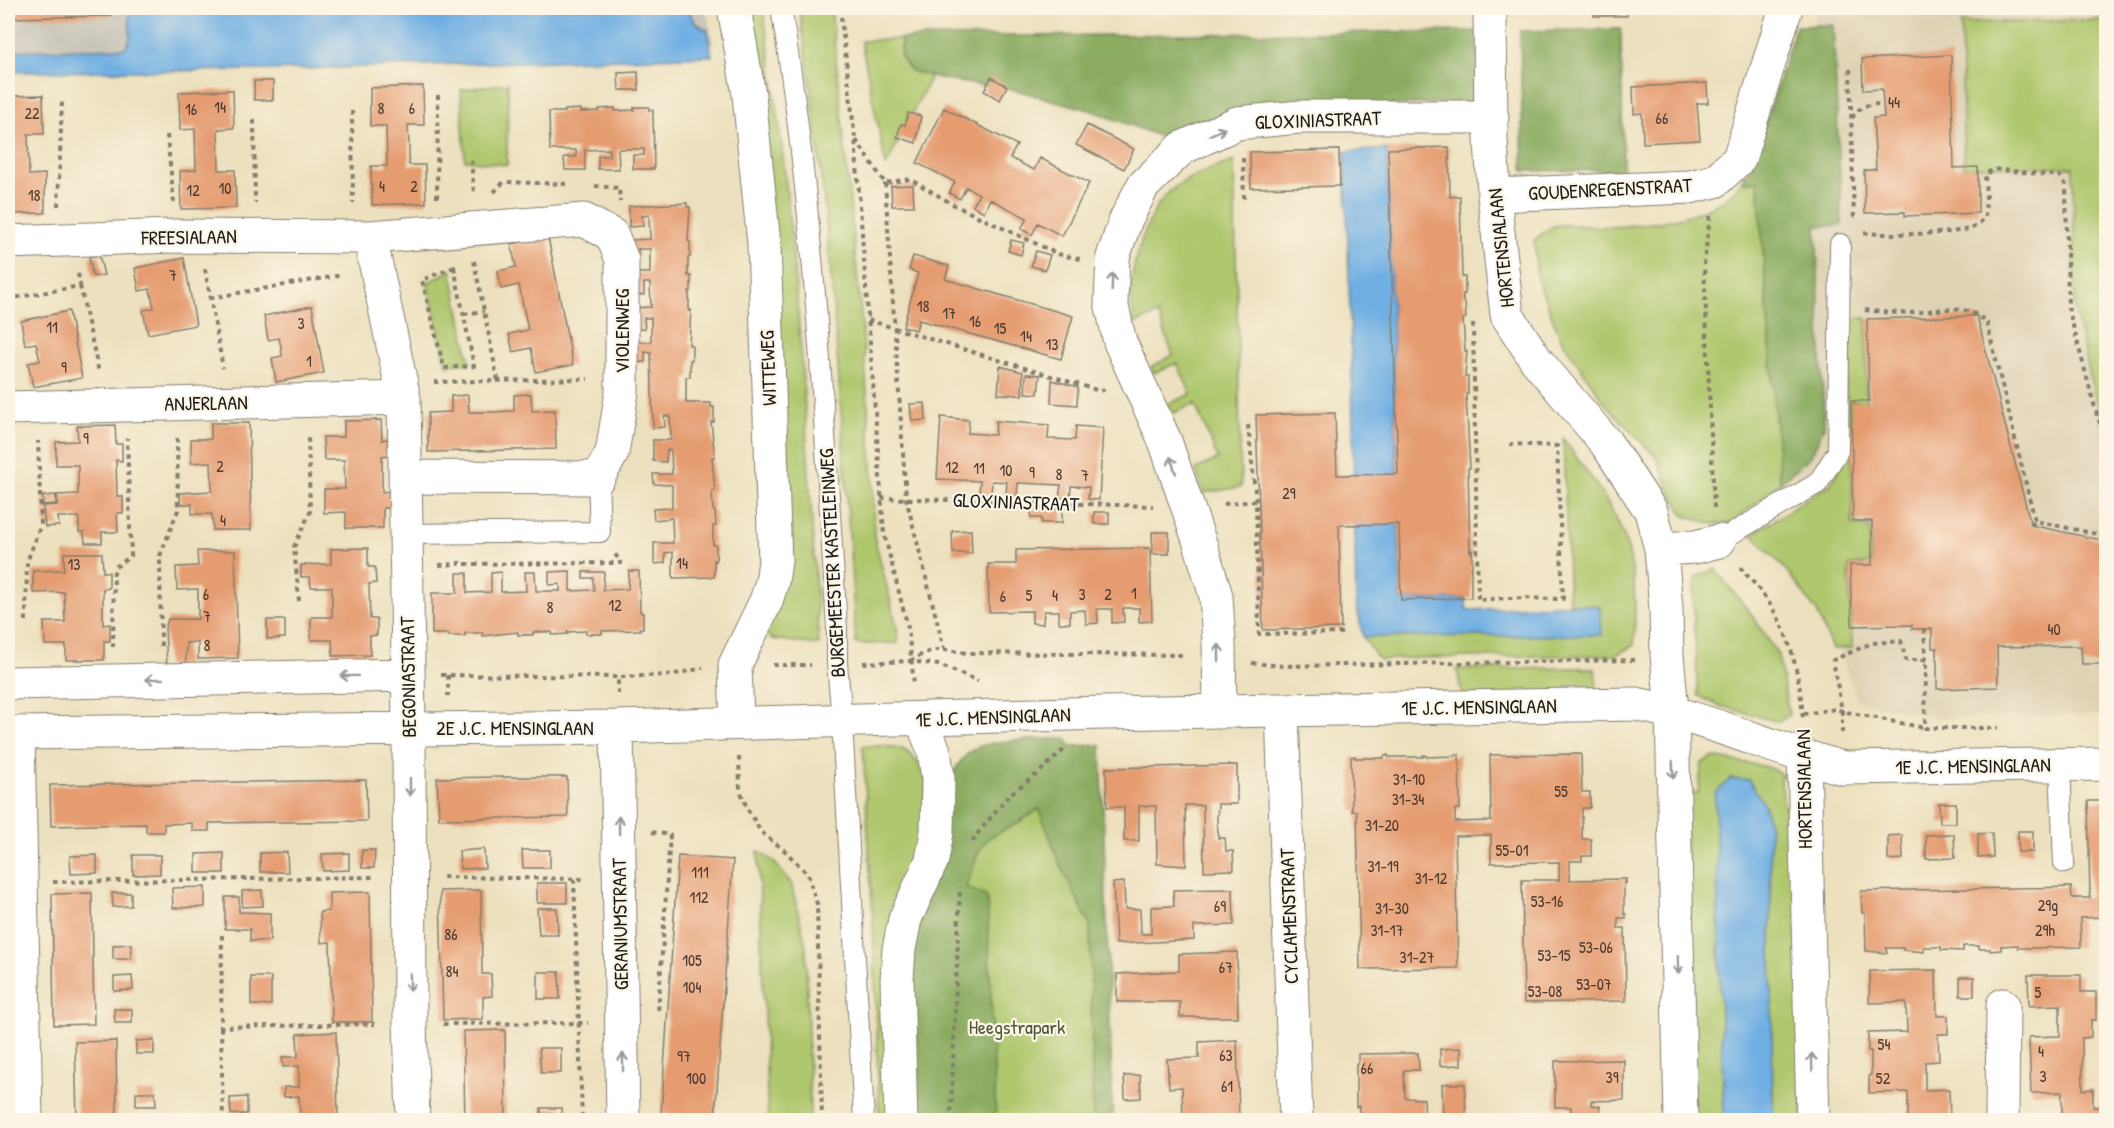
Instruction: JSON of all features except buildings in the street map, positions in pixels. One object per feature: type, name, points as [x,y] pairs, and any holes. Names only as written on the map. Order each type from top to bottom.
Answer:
[{"type":"street","name":"WITTEWEG","points":[[734,8],[749,95],[764,244],[775,561],[766,601],[735,665],[738,723]]},
{"type":"street","name":"HORTENSIALAAN","points":[[1491,8],[1494,195],[1507,315],[1536,360],[1606,443],[1632,482],[1651,511],[1661,549],[1672,711],[1681,1120]]},
{"type":"street","name":"GOUDENREGENSTRAAT","points":[[1494,195],[1690,187],[1715,181],[1739,159],[1786,8]]},
{"type":"street","name":"GLOXINIASTRAAT","points":[[1220,712],[1216,596],[1165,441],[1120,342],[1113,310],[1113,257],[1126,219],[1143,186],[1182,148],[1237,123],[1300,117],[1492,117]]},
{"type":"street","name":"VIOLENWEG","points":[[362,237],[584,220],[612,235],[622,260],[622,392],[612,453],[598,478]]},
{"type":"street","name":"FREESIALAAN","points":[[8,242],[188,236],[362,237]]},
{"type":"street","name":"BEGONIASTRAAT","points":[[362,237],[377,269],[402,390],[406,477],[410,1023],[413,1120]]},
{"type":"street","name":"ANJERLAAN","points":[[22,408],[307,401],[402,390]]},
{"type":"street","points":[[406,477],[598,478]]},
{"type":"street","points":[[1661,549],[1695,547],[1719,541]]},
{"type":"street","points":[[8,683],[407,675]]},
{"type":"street","name":"1E J.C. MENSINGLAAN","points":[[842,721],[1636,704],[1672,711],[1804,757],[1843,768],[2106,764]]},
{"type":"street","name":"CYCLAMENSTRAAT","points":[[1282,711],[1296,1120]]},
{"type":"street","points":[[901,1120],[897,980],[899,949],[906,919],[928,868],[937,832],[938,778],[934,751],[922,720]]},
{"type":"street","name":"2E J.C. MENSINGLAAN","points":[[13,733],[617,727],[842,721]]},
{"type":"street","name":"GERANIUMSTRAAT","points":[[617,727],[623,1120]]},
{"type":"street","points":[[13,733],[21,882],[26,1120]]},
{"type":"street","name":"HORTENSIALAAN","points":[[1804,757],[1813,1120]]},
{"type":"street","points":[[2002,1120],[2003,1005]]},
{"type":"lane","name":"BURGEMEESTER KASTELEINWEG","points":[[781,8],[790,64],[811,246],[842,721],[864,1120]]},
{"type":"lane","points":[[1719,541],[1818,483],[1838,451],[1847,238]]},
{"type":"lane","points":[[406,534],[600,532],[598,478]]},
{"type":"lane","points":[[2060,765],[2064,863]]},
{"type":"path","points":[[840,8],[855,138],[884,533],[908,628],[910,661],[930,649],[966,653],[1170,654],[1283,666],[1629,661],[1667,655]]},
{"type":"path","points":[[1850,69],[1854,225]]},
{"type":"path","points":[[438,95],[452,230],[484,311],[498,381]]},
{"type":"path","points":[[62,102],[65,240],[116,405],[131,556],[114,568],[112,680]]},
{"type":"path","points":[[1851,119],[1857,110],[1866,104],[1883,104]]},
{"type":"path","points":[[352,111],[362,237]]},
{"type":"path","points":[[254,120],[256,237]]},
{"type":"path","points":[[167,135],[188,236],[210,298],[229,403]]},
{"type":"path","points":[[855,138],[885,183],[906,498],[944,649]]},
{"type":"path","points":[[1242,156],[1244,201]]},
{"type":"path","points":[[1847,238],[1877,234],[1936,233],[1972,228],[1985,218],[1985,176],[1992,169],[2060,176],[2066,185],[2068,307],[2098,419],[2106,430]]},
{"type":"path","points":[[885,183],[910,179],[956,206],[1058,254],[1113,266]]},
{"type":"path","points":[[1715,181],[1704,264],[1712,497],[1719,541]]},
{"type":"path","points":[[454,267],[464,314],[474,366],[444,368],[423,280],[454,267]]},
{"type":"path","points":[[210,298],[377,269]]},
{"type":"path","points":[[8,299],[80,286]]},
{"type":"path","points":[[1862,310],[1908,313],[1958,308],[1978,314],[1987,323],[2036,521]]},
{"type":"path","points":[[464,314],[484,311]]},
{"type":"path","points":[[1507,315],[1472,315],[1478,600],[1563,599],[1557,446],[1510,444]]},
{"type":"path","points":[[868,320],[1100,391],[1136,377]]},
{"type":"path","points":[[402,390],[498,381],[622,379]]},
{"type":"path","points":[[299,601],[294,547],[310,512],[307,401]]},
{"type":"path","points":[[161,679],[160,556],[178,510],[177,404]]},
{"type":"path","points":[[22,408],[41,524],[27,562],[26,621]]},
{"type":"path","points":[[1248,426],[1256,501],[1259,634],[1345,633]]},
{"type":"path","name":"GLOXINIASTRAAT","points":[[881,498],[1188,507]]},
{"type":"path","points":[[2031,525],[2036,521]]},
{"type":"path","points":[[2036,521],[2106,536]]},
{"type":"path","name":"HORTENSIALAAN","points":[[1719,541],[1768,601],[1787,639],[1803,714],[1804,757]]},
{"type":"path","points":[[1924,629],[1925,728]]},
{"type":"path","points":[[1842,711],[1833,660],[1872,643],[1901,641],[1905,660],[1926,660]]},
{"type":"path","points":[[407,675],[629,677],[671,675],[702,668],[735,665]]},
{"type":"path","points":[[1803,714],[1836,709],[1925,728],[2002,728]]},
{"type":"path","points":[[971,848],[974,838],[1010,794],[1036,775],[1104,714]]},
{"type":"path","points":[[738,723],[740,790],[747,808],[761,832],[784,850],[808,874],[817,904],[822,1120]]},
{"type":"path","points":[[619,826],[670,835],[658,1020]]},
{"type":"path","points":[[21,882],[410,877],[620,880]]},
{"type":"path","points":[[956,1120],[951,1112],[962,877]]},
{"type":"path","points":[[574,879],[582,1120]]},
{"type":"path","points":[[222,935],[221,1027],[224,1120]]},
{"type":"path","points":[[221,1027],[410,1023],[622,1023]]},
{"type":"shaded area","points":[[8,8],[706,8],[713,44],[626,36],[8,61]]},
{"type":"shaded area","points":[[1816,11],[2106,17],[2106,715],[1939,718],[1857,701],[1831,626],[1796,560],[1788,207]]},
{"type":"green space","points":[[747,8],[763,8],[784,166],[799,325],[819,645],[772,639],[764,632]]},
{"type":"green space","points":[[799,8],[831,8],[863,335],[873,480],[874,536],[897,627],[898,643],[856,644],[828,245],[811,87]]},
{"type":"green space","points":[[2106,20],[2106,421],[2104,424],[2093,389],[2075,309],[2073,167],[1964,168],[1961,23]]},
{"type":"green space","points":[[1833,25],[1842,225],[1816,226],[1824,426],[1811,456],[1780,483],[1758,181],[1742,181],[1753,163],[1796,26]]},
{"type":"green space","points":[[1621,29],[1623,170],[1523,171],[1520,31]]},
{"type":"green space","points":[[1477,31],[1477,93],[1470,102],[1246,110],[1180,130],[1167,139],[1090,110],[1015,90],[952,81],[911,71],[900,55],[901,39],[926,37]]},
{"type":"green space","points":[[901,39],[902,55],[907,65],[931,76],[886,166],[861,41]]},
{"type":"green space","points":[[508,83],[507,165],[465,160],[461,90]]},
{"type":"green space","points":[[1234,161],[1241,487],[1203,493],[1196,469],[1218,459],[1195,404],[1173,413],[1168,404],[1191,394],[1177,363],[1154,373],[1151,367],[1173,355],[1158,314],[1134,324],[1132,281],[1142,240],[1154,213],[1168,193],[1191,178]]},
{"type":"green space","points":[[1742,181],[1758,181],[1780,483],[1732,523],[1713,524],[1685,516],[1672,495],[1657,458],[1606,405],[1561,339],[1537,279],[1534,240],[1558,225],[1605,227],[1640,225],[1680,218],[1717,204],[1731,194]]},
{"type":"green space","points":[[451,270],[470,363],[447,365],[427,283]]},
{"type":"green space","points":[[1866,318],[1866,402],[1851,400],[1852,524],[1870,527],[1871,563],[1849,565],[1852,648],[1832,649],[1817,612],[1787,571],[1752,534],[1831,484],[1846,456],[1845,319]]},
{"type":"green space","points":[[1563,438],[1609,505],[1623,534],[1631,561],[1634,585],[1634,645],[1616,655],[1379,660],[1363,637],[1602,635],[1599,606],[1569,604]]},
{"type":"green space","points":[[1715,569],[1752,615],[1778,655],[1789,715],[1779,722],[1717,705],[1698,695],[1693,599],[1695,578]]},
{"type":"green space","points":[[1595,668],[1597,692],[1462,696],[1457,669]]},
{"type":"green space","points":[[1067,738],[1069,746],[1101,745],[1113,1120],[1093,1120],[1090,925],[1060,864],[1039,809],[988,838],[978,853],[966,887],[987,897],[996,1120],[916,1120],[911,955],[955,770],[967,754],[986,744]]},
{"type":"green space","points":[[863,746],[887,746],[904,750],[916,761],[927,783],[890,1120],[879,1120],[874,938]]},
{"type":"green space","name":"Heegstrapark","points":[[1093,753],[1103,1120],[934,1120],[948,865]]},
{"type":"green space","points":[[1712,757],[1768,767],[1784,776],[1780,776],[1785,808],[1797,807],[1802,1120],[1773,1120],[1770,829],[1764,804],[1715,794],[1724,1120],[1692,1120],[1685,792],[1698,793],[1702,763]]},
{"type":"green space","points":[[758,851],[774,862],[791,883],[806,946],[810,1120],[768,1120]]},
{"type":"water","points":[[129,8],[689,8],[695,22],[708,30],[712,56],[270,70],[8,72],[8,51],[125,48],[130,39]]},
{"type":"water","points":[[1387,149],[1401,600],[1466,599],[1466,609],[1472,610],[1569,604],[1600,606],[1602,635],[1363,637],[1356,603],[1345,152]]},
{"type":"water","points":[[1730,779],[1749,780],[1764,804],[1770,829],[1773,1120],[1724,1120],[1715,794]]}]
